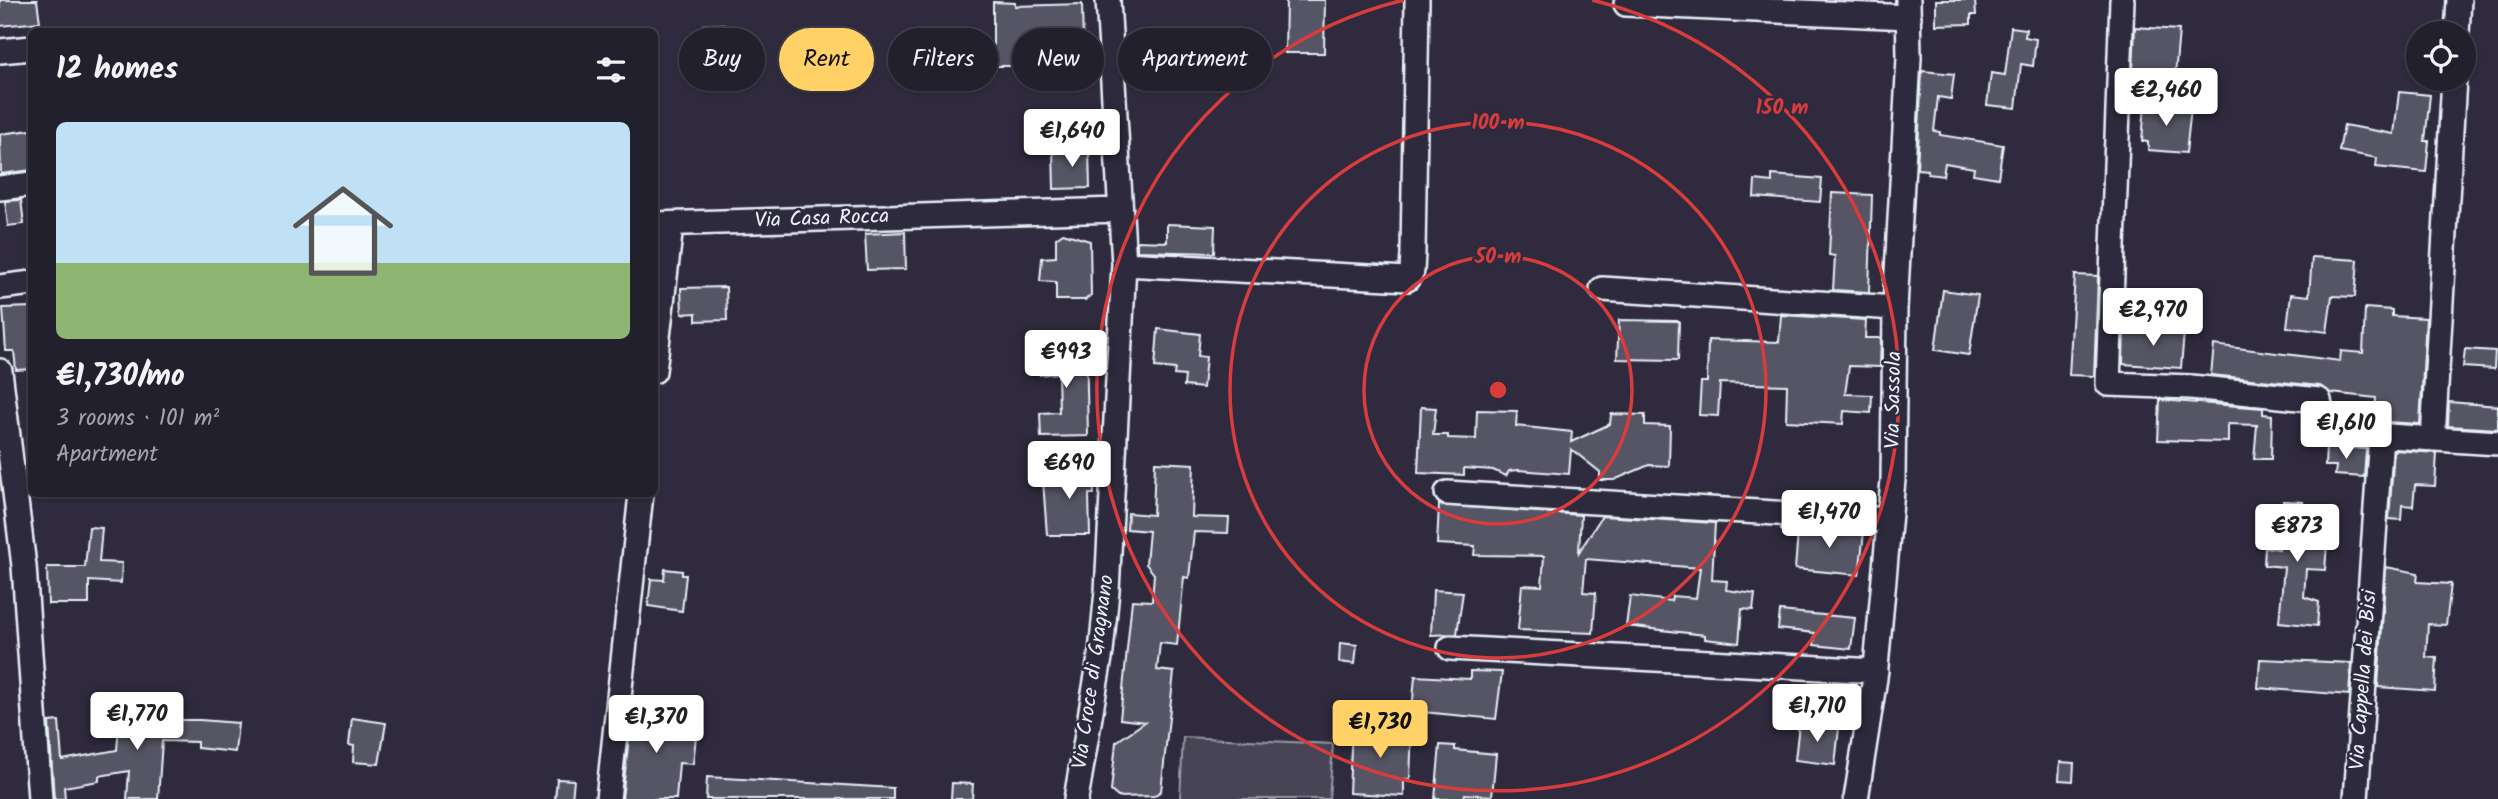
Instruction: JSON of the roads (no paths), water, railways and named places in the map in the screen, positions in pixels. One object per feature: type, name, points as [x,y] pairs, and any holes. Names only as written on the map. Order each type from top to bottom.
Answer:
[{"type":"street","name":"Via Croce di Gragnano","points":[[1076,799],[1101,652],[1107,592],[1124,264],[1108,0]]},
{"type":"street","points":[[1124,264],[1407,279],[1412,271],[1413,253],[1418,0]]},
{"type":"street","points":[[2122,0],[2108,384],[2191,387],[2319,400],[2325,432],[2498,443]]},
{"type":"street","points":[[2458,21],[2459,0]]},
{"type":"street","points":[[1626,4],[1909,8]]},
{"type":"street","name":"Via Sassola","points":[[1856,799],[1876,671],[1893,480],[1895,308],[1909,8]]},
{"type":"street","points":[[0,51],[28,48]]},
{"type":"street","points":[[2434,439],[2453,91]]},
{"type":"street","points":[[0,188],[28,184]]},
{"type":"street","name":"Via Casa Rocca","points":[[658,298],[663,225],[1119,210]]},
{"type":"street","points":[[0,287],[28,283]]},
{"type":"street","points":[[1602,289],[1895,308]]},
{"type":"street","points":[[0,371],[24,566],[40,799]]},
{"type":"street","name":"Via Cappella dei Bisi","points":[[2356,799],[2381,435]]},
{"type":"street","points":[[1447,493],[1889,520]]},
{"type":"street","points":[[608,799],[641,497]]},
{"type":"street","points":[[1450,648],[1876,671]]}]
